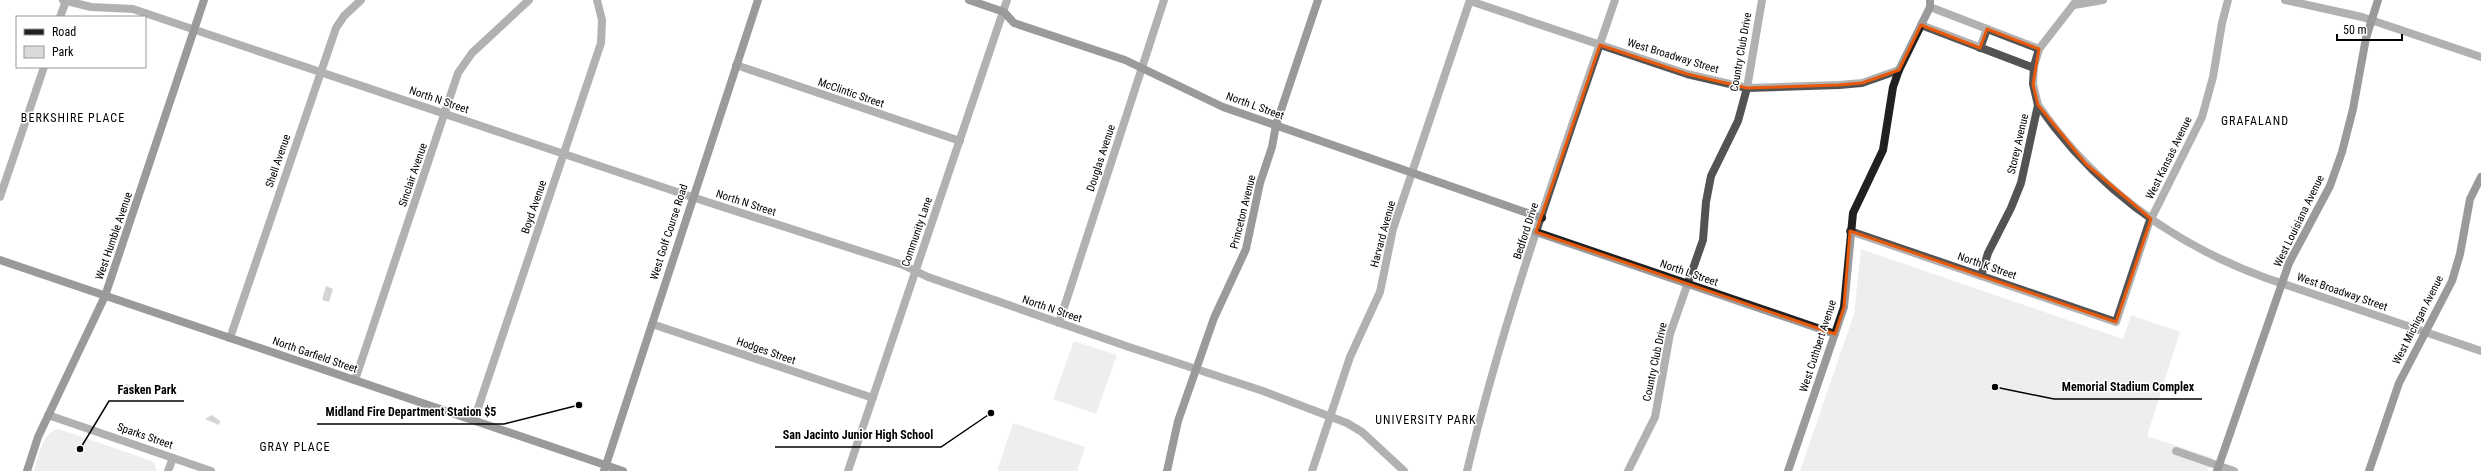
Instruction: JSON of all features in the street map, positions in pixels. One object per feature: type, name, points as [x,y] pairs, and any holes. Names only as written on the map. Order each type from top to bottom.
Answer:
[{"type":"street","name":"West Humble Avenue","points":[[27,471],[48,415],[105,296],[204,0]]},
{"type":"street","name":"Shell Avenue","points":[[230,338],[319,72],[336,28],[344,16],[361,0]]},
{"type":"street","name":"Sinclair Avenue","points":[[355,380],[458,73],[472,53],[529,0]]},
{"type":"street","name":"Boyd Avenue","points":[[474,420],[601,43],[602,20],[597,0]]},
{"type":"street","name":"West Golf Course Road","points":[[605,468],[692,197],[758,0]]},
{"type":"street","name":"North L Street","points":[[969,0],[1004,12],[1014,23],[1142,68],[1223,107],[1542,218]]},
{"type":"street","name":"Community Lane","points":[[848,471],[1007,0]]},
{"type":"street","name":"Douglas Avenue","points":[[1059,323],[1164,0]]},
{"type":"street","name":"Princeton Avenue","points":[[1167,471],[1178,421],[1217,309],[1246,249],[1260,183],[1272,147],[1276,125],[1318,0]]},
{"type":"street","name":"West Broadway Street","points":[[1470,0],[1687,74],[1747,88],[1839,86],[1862,83],[1899,70]]},
{"type":"street","name":"Harvard Avenue","points":[[1312,471],[1350,357],[1380,292],[1393,229],[1470,0]]},
{"type":"street","name":"Bedford Drive","points":[[1467,471],[1484,399],[1536,232],[1615,0]]},
{"type":"street","name":"Country Club Drive","points":[[1628,471],[1656,417],[1670,334],[1703,240],[1706,202],[1711,176],[1738,121],[1747,88],[1762,0]]},
{"type":"street","points":[[2076,3],[2103,0]]},
{"type":"street","name":"West Kansas Avenue","points":[[2116,322],[2151,219],[2202,117],[2213,77],[2222,23],[2228,0]]},
{"type":"street","points":[[2285,0],[2371,20],[2481,57]]},
{"type":"street","name":"West Louisiana Avenue","points":[[2218,468],[2289,263],[2330,186],[2342,152],[2353,109],[2371,20],[2378,0]]},
{"type":"street","name":"North N Street","points":[[64,1],[91,7],[134,9],[692,197],[903,265],[1059,323],[1197,368],[1347,423],[1362,432],[1404,471]]},
{"type":"street","points":[[60,16],[64,1]]},
{"type":"street","points":[[1930,3],[1987,29],[2040,49]]},
{"type":"street","name":"West Cuthbert Avenue","points":[[1788,471],[1844,307],[1850,231],[1853,214],[1883,150],[1893,87],[1899,70],[1930,3]]},
{"type":"street","name":"Storey Avenue","points":[[1980,276],[1988,253],[2021,183],[2038,105],[2033,84],[2034,68],[2040,49],[2076,3]]},
{"type":"street","points":[[1920,25],[2034,68]]},
{"type":"street","points":[[1980,48],[1987,29]]},
{"type":"street","name":"McClintic Street","points":[[736,66],[960,141]]},
{"type":"street","points":[[0,198],[44,68]]},
{"type":"street","name":"West Broadway Street","points":[[2038,105],[2082,160],[2119,195],[2151,219],[2213,256],[2282,283],[2481,351]]},
{"type":"street","name":"West Michigan Avenue","points":[[2369,471],[2399,383],[2452,281],[2460,254],[2470,199],[2481,177]]},
{"type":"street","name":"North K Street","points":[[1850,231],[2116,322]]},
{"type":"street","name":"North L Street","points":[[1536,232],[1835,334]]},
{"type":"street","name":"North Garfield Street","points":[[0,260],[474,420],[605,468],[623,471]]},
{"type":"street","name":"Hodges Street","points":[[652,324],[873,398]]},
{"type":"street","name":"Sparks Street","points":[[48,415],[211,471]]},
{"type":"street","points":[[2176,451],[2218,468],[2234,471]]},
{"type":"street","points":[[168,471],[173,458]]},
{"type":"highlighted area","points":[[1921,25],[1980,48],[1987,29],[2039,49],[2033,84],[2038,105],[2086,164],[2151,219],[2116,322],[1850,231],[1844,307],[1835,334],[1536,232],[1600,45],[1687,74],[1747,88],[1862,83],[1899,70]]},
{"type":"green space","points":[[1861,249],[2123,339],[2131,315],[2180,332],[2147,436],[2213,458],[2208,471],[1800,471],[1854,314]]},
{"type":"green space","points":[[1074,341],[1117,355],[1096,414],[1053,399]]},
{"type":"green space","points":[[1013,423],[1085,447],[1077,471],[997,471]]},
{"type":"green space","points":[[59,429],[149,460],[154,463],[157,471],[34,471],[45,439],[53,431]]},
{"type":"shaded area","points":[[326,286],[333,289],[329,302],[322,300]]},
{"type":"shaded area","points":[[126,384],[139,388],[137,394],[124,390]]},
{"type":"shaded area","points":[[212,415],[220,421],[219,425],[205,419]]},
{"type":"place","name":"Memorial Stadium Complex","points":[[1995,387]]},
{"type":"place","name":"Midland Fire Department Station $5","points":[[579,405]]},
{"type":"place","name":"San Jacinto Junior High School","points":[[991,413]]},
{"type":"place","name":"Fasken Park","points":[[80,449]]},
{"type":"district","name":"BERKSHIRE PLACE","points":[[73,118]]},
{"type":"district","name":"GRAFALAND","points":[[2255,121]]},
{"type":"district","name":"UNIVERSITY PARK","points":[[1426,420]]},
{"type":"district","name":"GRAY PLACE","points":[[295,447]]}]
